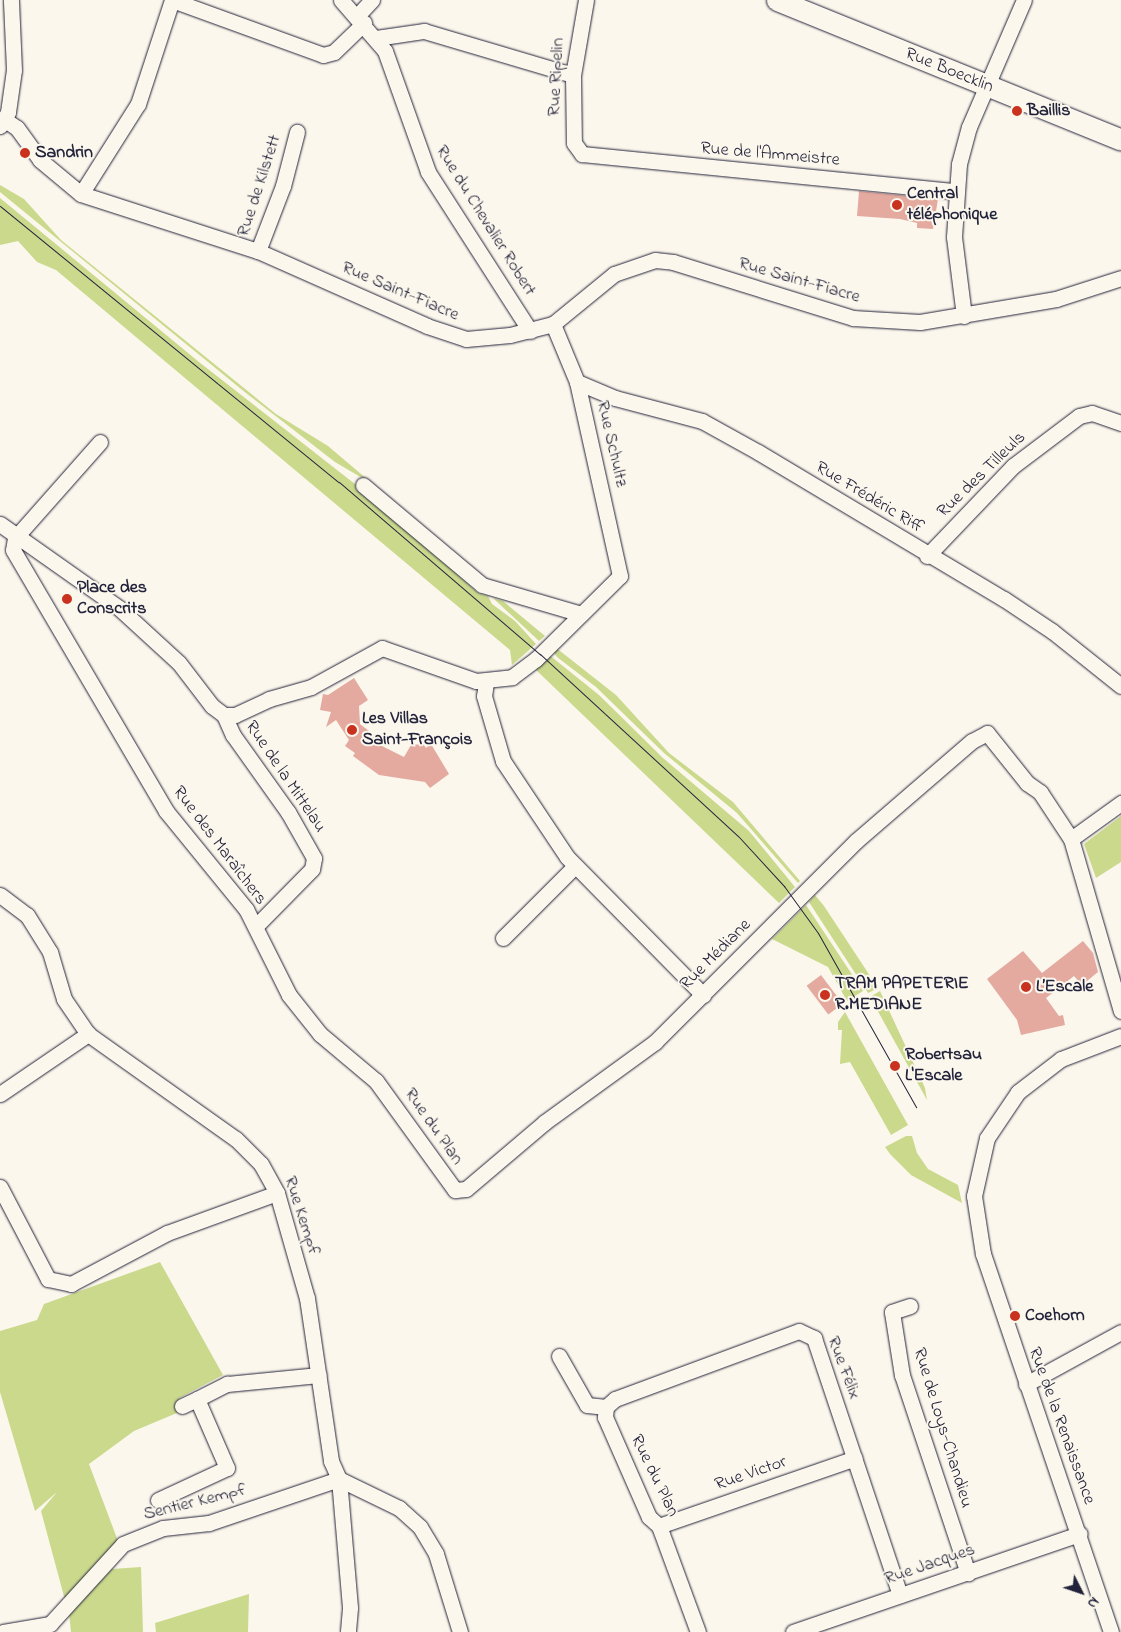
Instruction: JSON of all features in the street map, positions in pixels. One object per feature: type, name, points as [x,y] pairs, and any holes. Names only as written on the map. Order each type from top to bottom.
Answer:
[{"type":"main road","name":"Rue Boecklin","points":[[777,0],[1121,140]]},
{"type":"street","points":[[2,123],[14,70],[11,0]]},
{"type":"street","points":[[81,194],[138,104],[172,0],[323,55],[334,52],[361,20],[372,0]]},
{"type":"street","name":"Rue du Chevalier Robert","points":[[341,0],[376,38],[392,66],[428,172],[530,330]]},
{"type":"street","name":"Rue Ripelin","points":[[582,154],[574,143],[573,75],[586,0]]},
{"type":"street","points":[[964,316],[954,237],[955,191],[964,144],[985,86],[1024,0]]},
{"type":"street","points":[[376,38],[424,31],[573,75]]},
{"type":"street","name":"Rue Saint-Fiacre","points":[[2,123],[17,128],[40,160],[81,194],[258,251],[444,334],[476,340],[554,324],[614,274],[655,260],[673,262],[853,318],[920,322],[1056,299],[1121,278]]},
{"type":"street","name":"Rue de Kilstett","points":[[258,251],[283,186],[297,132]]},
{"type":"street","name":"Rue de l'Ammeistre","points":[[582,154],[955,191]]},
{"type":"street","name":"Rue Schultz","points":[[554,324],[578,382],[620,576],[581,614]]},
{"type":"street","name":"Rue Frédéric Riff","points":[[578,382],[615,398],[702,421],[1044,626],[1121,686]]},
{"type":"street","name":"Rue des Tilleuls","points":[[927,556],[1014,466],[1079,416],[1092,413],[1121,423]]},
{"type":"street","points":[[0,524],[15,538],[100,442]]},
{"type":"street","points":[[224,715],[235,715],[269,699],[311,688],[382,648],[486,682],[512,677],[529,666],[581,614],[482,585],[364,485]]},
{"type":"street","name":"Rue de la Mittelau","points":[[15,538],[119,608],[170,654],[212,706],[224,715],[314,858],[312,869],[256,926]]},
{"type":"street","name":"Rue des Maraîchers","points":[[15,538],[13,550],[166,811],[246,909],[256,926],[266,956],[288,995],[320,1034],[376,1081]]},
{"type":"street","points":[[486,682],[484,696],[503,761],[574,867],[703,995]]},
{"type":"street","name":"Rue Médiane","points":[[460,1192],[515,1151],[545,1122],[655,1042],[856,841],[972,740],[987,733],[1027,783],[1040,792],[1071,839]]},
{"type":"street","points":[[1121,803],[1071,839],[1121,1011]]},
{"type":"street","points":[[504,938],[574,867]]},
{"type":"street","name":"Rue Kempf","points":[[0,895],[28,915],[50,952],[64,999],[88,1034],[236,1139],[262,1164],[277,1193],[307,1298],[332,1461],[339,1479],[350,1608],[348,1632]]},
{"type":"street","points":[[0,1094],[88,1034]]},
{"type":"street","name":"Rue de la Renaissance","points":[[1111,1632],[1080,1534],[1026,1384],[978,1231],[974,1196],[980,1158],[995,1121],[1033,1078],[1070,1055],[1121,1036]]},
{"type":"street","name":"Rue du Plan","points":[[376,1081],[451,1186],[460,1192]]},
{"type":"street","points":[[0,1187],[48,1279],[72,1284],[167,1233],[277,1193]]},
{"type":"street","name":"Rue de Loys-Chandieu","points":[[910,1306],[892,1312],[902,1375],[968,1573]]},
{"type":"street","name":"Rue Félix","points":[[606,1407],[615,1399],[800,1331],[814,1338],[856,1458],[900,1595]]},
{"type":"street","points":[[1026,1384],[1121,1332]]},
{"type":"street","points":[[559,1356],[587,1405],[606,1407]]},
{"type":"street","points":[[182,1406],[226,1384],[319,1375]]},
{"type":"street","name":"Sentier Kempf","points":[[158,1500],[227,1468],[197,1399]]},
{"type":"street","name":"Rue du Plan","points":[[606,1407],[605,1417],[649,1517],[659,1526],[698,1632]]},
{"type":"street","name":"Rue Victor","points":[[659,1526],[856,1458]]},
{"type":"street","points":[[339,1479],[399,1508],[420,1527],[436,1554],[460,1632]]},
{"type":"street","name":"Sentier Kempf","points":[[3,1632],[50,1624],[123,1544],[154,1530],[209,1523],[339,1479]]},
{"type":"street","name":"Rue Jacques","points":[[793,1632],[1080,1534]]},
{"type":"green space","points":[[0,185],[24,199],[61,240],[276,414],[328,446],[374,485],[335,462],[246,393],[0,192]]},
{"type":"green space","points":[[0,198],[199,362],[360,488],[478,593],[488,596],[492,604],[515,621],[536,644],[512,665],[510,650],[56,270],[37,262],[18,241],[0,245]]},
{"type":"green space","points":[[493,598],[503,601],[545,636],[539,641]]},
{"type":"green space","points":[[555,647],[616,695],[669,753],[733,802],[800,881],[798,883],[737,813],[664,753],[596,687],[557,657],[552,650]]},
{"type":"green space","points":[[548,654],[599,695],[663,758],[749,831],[795,887],[779,903],[534,668]]},
{"type":"green space","points":[[1121,816],[1121,862],[1096,878],[1084,844]]},
{"type":"green space","points":[[815,895],[878,988],[868,993],[809,902]]},
{"type":"green space","points":[[806,905],[863,991],[847,1001],[828,967],[772,939]]},
{"type":"green space","points":[[880,991],[925,1088],[927,1100],[870,997]]},
{"type":"green space","points":[[845,1012],[908,1125],[891,1135],[850,1062],[840,1064],[842,1030],[838,1030],[838,1022]]},
{"type":"green space","points":[[906,1136],[912,1136],[917,1153],[928,1169],[958,1185],[962,1203],[911,1175],[890,1154],[885,1147]]},
{"type":"green space","points":[[160,1262],[223,1375],[179,1398],[184,1410],[134,1431],[89,1464],[118,1541],[65,1600],[41,1511],[57,1492],[35,1511],[0,1392],[0,1331],[37,1320],[44,1304]]},
{"type":"green space","points":[[141,1567],[143,1632],[71,1632],[69,1613],[112,1569]]},
{"type":"green space","points":[[249,1594],[248,1632],[156,1632],[155,1623]]},
{"type":"building","name":"Central téléphonique","points":[[859,191],[938,199],[933,229],[917,228],[917,223],[900,219],[857,216]]},
{"type":"building","name":"Les Villas Saint-François","points":[[354,678],[368,700],[359,706],[360,724],[383,742],[380,745],[404,757],[411,745],[423,744],[426,748],[431,744],[449,774],[430,788],[425,782],[379,775],[353,756],[355,753],[345,746],[349,740],[336,720],[326,727],[331,712],[320,710],[323,694],[328,695]]},
{"type":"building","name":"L’Escale","points":[[1083,941],[1093,953],[1098,972],[1082,985],[1074,976],[1046,998],[1059,1016],[1063,1015],[1065,1025],[1021,1035],[1017,1020],[987,979],[1023,951],[1042,973]]},
{"type":"building","name":"TRAM PAPETERIE R.MEDIANE","points":[[821,975],[843,1004],[828,1015],[807,986]]},
{"type":"tram line","points":[[0,206],[339,482],[540,654],[739,837],[784,886],[818,933],[916,1107]]},
{"type":"place","name":"Baillis","points":[[1017,111]]},
{"type":"place","name":"Sandrin","points":[[25,153]]},
{"type":"place","name":"Central téléphonique","points":[[897,205]]},
{"type":"place","name":"Place des Conscrits","points":[[67,599]]},
{"type":"place","name":"Les Villas Saint-François","points":[[352,730]]},
{"type":"place","name":"L’Escale","points":[[1026,987]]},
{"type":"place","name":"TRAM PAPETERIE R.MEDIANE","points":[[825,995]]},
{"type":"place","name":"Robertsau L'Escale","points":[[895,1066]]},
{"type":"place","name":"Coehorn","points":[[1015,1316]]}]
